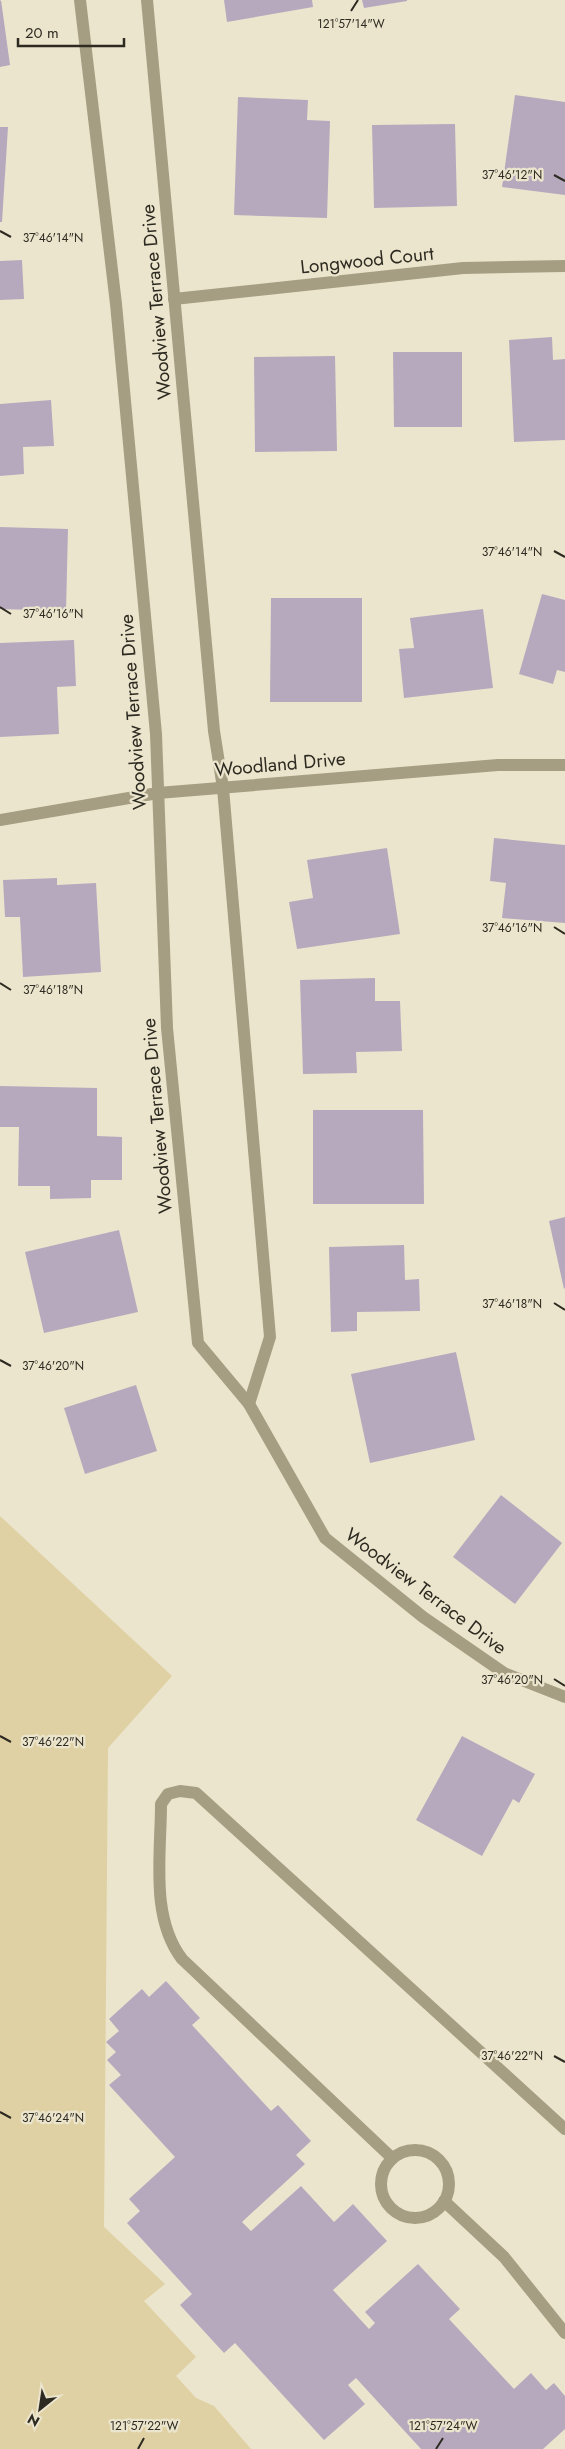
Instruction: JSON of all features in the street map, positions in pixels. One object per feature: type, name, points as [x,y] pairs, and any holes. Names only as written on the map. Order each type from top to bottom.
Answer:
[{"type":"street","name":"Woodview Terrace Drive","points":[[80,0],[116,304],[156,734],[167,1028],[198,1343],[249,1404],[325,1538],[422,1617],[504,1673],[565,1697]]},
{"type":"street","name":"Woodview Terrace Drive","points":[[147,0],[214,730],[223,788],[270,1337],[249,1404]]},
{"type":"street","name":"Longwood Court","points":[[174,299],[463,268],[565,266]]},
{"type":"street","name":"Woodland Drive","points":[[0,820],[158,793],[498,765],[565,765]]},
{"type":"street","points":[[392,2158],[182,1959],[173,1948],[161,1908],[161,1804],[168,1794],[180,1790],[196,1793],[565,2129]]},
{"type":"street","points":[[411,2150],[422,2151],[436,2158],[446,2171],[449,2181],[444,2201],[437,2210],[426,2216],[415,2218],[404,2216],[393,2210],[381,2190],[385,2168],[392,2158],[411,2150]]},
{"type":"street","points":[[444,2201],[504,2257],[565,2333]]},
{"type":"shaded area","points":[[0,1516],[172,1676],[108,1748],[104,2227],[165,2284],[144,2301],[196,2357],[176,2376],[196,2398],[214,2406],[251,2449],[0,2449]]},
{"type":"building","points":[[224,0],[312,0],[313,7],[227,22]]},
{"type":"building","points":[[362,0],[407,0],[407,1],[364,8]]},
{"type":"building","points":[[0,1],[10,65],[0,67]]},
{"type":"building","points":[[515,95],[565,102],[565,195],[502,187]]},
{"type":"building","points":[[238,97],[308,100],[307,120],[330,121],[327,218],[234,215]]},
{"type":"building","points":[[455,124],[457,206],[374,208],[372,125]]},
{"type":"building","points":[[0,127],[8,127],[2,222],[0,222]]},
{"type":"building","points":[[22,260],[24,299],[0,300],[0,261]]},
{"type":"building","points":[[552,337],[553,360],[565,359],[565,440],[514,442],[509,340]]},
{"type":"building","points":[[393,352],[462,352],[462,427],[394,427]]},
{"type":"building","points":[[335,356],[337,451],[255,452],[254,357]]},
{"type":"building","points":[[51,400],[54,446],[23,447],[24,474],[0,476],[0,404]]},
{"type":"building","points":[[0,527],[68,529],[66,611],[0,609]]},
{"type":"building","points":[[542,594],[565,600],[565,672],[557,670],[553,684],[519,674]]},
{"type":"building","points":[[271,598],[362,598],[362,702],[270,702]]},
{"type":"building","points":[[483,609],[493,688],[404,698],[399,649],[414,648],[410,618]]},
{"type":"building","points":[[74,640],[76,686],[57,687],[59,734],[0,737],[0,643]]},
{"type":"building","points":[[494,838],[565,845],[565,923],[502,918],[506,883],[490,881]]},
{"type":"building","points":[[387,848],[400,934],[297,949],[289,902],[313,898],[307,860]]},
{"type":"building","points":[[57,878],[57,885],[96,883],[101,972],[23,977],[20,917],[5,917],[3,880]]},
{"type":"building","points":[[375,978],[375,1001],[400,1001],[402,1051],[356,1052],[357,1073],[303,1074],[300,980]]},
{"type":"building","points":[[0,1086],[97,1088],[97,1136],[122,1137],[122,1180],[91,1180],[91,1198],[50,1199],[50,1186],[18,1186],[19,1127],[0,1127]]},
{"type":"building","points":[[313,1110],[423,1110],[424,1204],[313,1204]]},
{"type":"building","points":[[565,1217],[565,1288],[564,1289],[549,1221]]},
{"type":"building","points":[[119,1230],[138,1312],[44,1333],[25,1252]]},
{"type":"building","points":[[404,1245],[405,1280],[419,1279],[420,1311],[357,1312],[357,1331],[331,1332],[329,1247]]},
{"type":"building","points":[[456,1352],[475,1440],[370,1463],[351,1374]]},
{"type":"building","points":[[136,1385],[157,1451],[85,1474],[64,1408]]},
{"type":"building","points":[[501,1495],[562,1543],[515,1604],[453,1557]]},
{"type":"building","points":[[462,1736],[535,1774],[519,1803],[513,1799],[482,1856],[416,1820]]},
{"type":"building","points":[[166,1981],[200,2018],[192,2025],[271,2111],[278,2105],[311,2141],[296,2155],[305,2164],[242,2222],[251,2231],[301,2186],[334,2222],[353,2204],[387,2241],[333,2290],[369,2329],[375,2323],[365,2312],[418,2264],[460,2309],[449,2319],[514,2389],[531,2373],[546,2390],[554,2383],[565,2396],[565,2429],[543,2449],[421,2449],[356,2378],[348,2385],[365,2404],[324,2440],[235,2343],[224,2353],[180,2305],[192,2294],[127,2223],[140,2211],[129,2199],[175,2157],[109,2085],[121,2075],[107,2060],[116,2052],[106,2042],[119,2031],[109,2019],[142,1989],[149,1997]]}]
